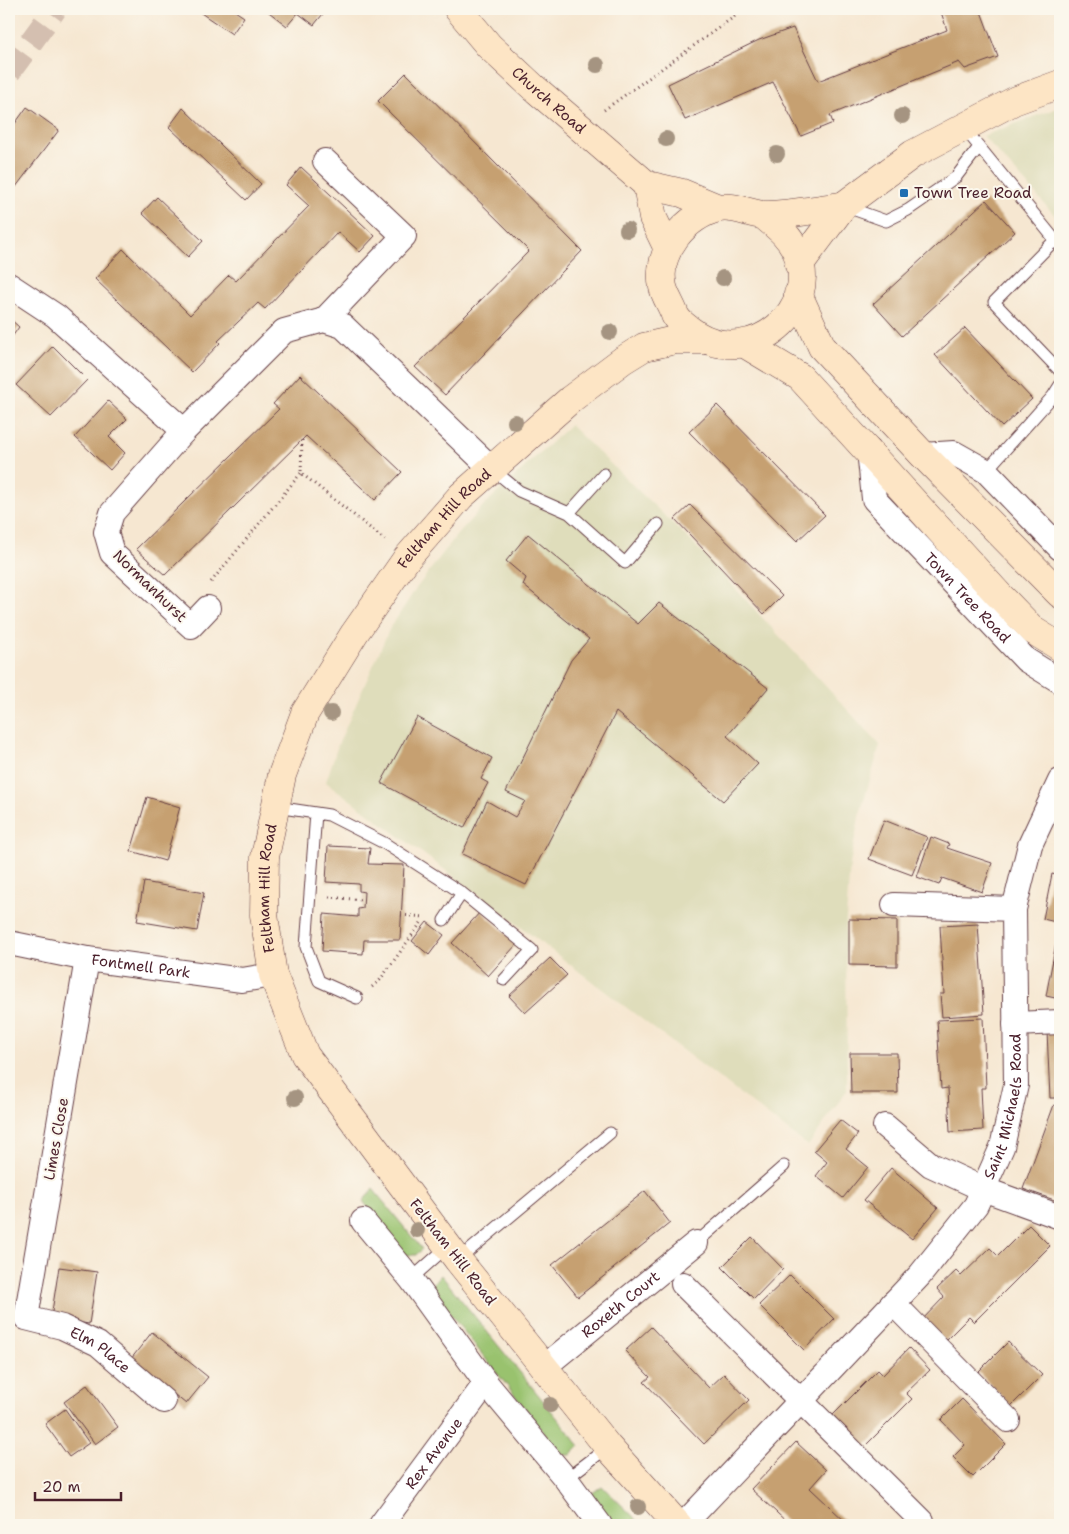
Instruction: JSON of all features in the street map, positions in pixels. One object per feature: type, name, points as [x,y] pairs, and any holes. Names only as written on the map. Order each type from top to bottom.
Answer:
[{"type":"main road","name":"Church Road","points":[[458,9],[489,46],[585,134],[647,186],[682,193],[718,208]]},
{"type":"main road","points":[[799,265],[843,206],[913,154],[971,136],[1014,101],[1060,84]]},
{"type":"main road","points":[[647,186],[653,218],[668,249]]},
{"type":"main road","points":[[763,215],[786,234],[797,252],[799,265],[798,294],[785,320],[767,336],[745,344],[730,345],[706,340],[685,327],[677,318],[663,287],[663,270],[668,249],[676,236],[693,219],[718,208],[729,207],[763,215],[843,206]]},
{"type":"main road","points":[[798,294],[822,347],[923,455],[1060,594]]},
{"type":"main road","name":"Feltham Hill Road","points":[[671,303],[664,323],[644,347],[623,360],[571,399],[460,496],[407,558],[354,634],[306,713],[282,775],[266,857],[264,915],[273,975],[305,1055],[453,1253],[608,1447],[678,1525]]},
{"type":"main road","name":"Feltham Hill Road","points":[[644,347],[675,340],[706,340]]},
{"type":"main road","name":"Town Tree Road","points":[[745,344],[800,377],[1034,631],[1060,647]]},
{"type":"street","points":[[325,161],[404,236],[324,320],[343,326],[491,468]]},
{"type":"street","points":[[9,285],[56,316],[184,431]]},
{"type":"street","name":"Normanhurst","points":[[208,608],[191,626],[112,553],[106,532],[112,513],[184,431],[284,331],[324,320]]},
{"type":"street","name":"Town Tree Road","points":[[869,450],[874,499],[1026,660],[1060,681]]},
{"type":"street","points":[[923,455],[954,453],[986,471],[1060,548]]},
{"type":"street","name":"Saint Michaels Road","points":[[684,1525],[920,1275],[976,1205],[1002,1147],[1016,1085],[1014,909],[1030,845],[1060,782]]},
{"type":"street","points":[[894,905],[1014,909]]},
{"type":"street","name":"Fontmell Park","points":[[9,943],[87,959],[242,980],[273,975]]},
{"type":"street","name":"Limes Close","points":[[26,1318],[87,959]]},
{"type":"street","name":"Saint Michaels Road","points":[[1015,1024],[1060,1022]]},
{"type":"street","name":"Saint Michaels Road","points":[[885,1126],[931,1165],[983,1189],[1060,1217]]},
{"type":"street","points":[[363,1222],[410,1278],[486,1382],[566,1479],[600,1525]]},
{"type":"street","name":"Roxeth Court","points":[[544,1367],[696,1243]]},
{"type":"street","points":[[683,1284],[922,1521]]},
{"type":"street","points":[[893,1303],[1008,1420]]},
{"type":"street","name":"Elm Place","points":[[26,1318],[62,1327],[98,1344],[164,1401]]},
{"type":"street","name":"Rex Avenue","points":[[381,1525],[486,1382]]},
{"type":"lane","points":[[843,206],[886,221],[908,210],[956,177],[971,136]]},
{"type":"lane","points":[[971,136],[1057,243],[994,302],[1060,371]]},
{"type":"lane","points":[[986,471],[1053,396],[1060,385]]},
{"type":"lane","points":[[491,468],[519,491],[569,513],[626,563],[658,524]]},
{"type":"lane","points":[[569,513],[604,474]]},
{"type":"lane","points":[[276,807],[329,815],[384,843],[462,893],[532,950],[504,980]]},
{"type":"lane","points":[[316,813],[306,947],[319,981],[357,998]]},
{"type":"lane","points":[[444,920],[462,893]]},
{"type":"lane","points":[[410,1278],[453,1253],[610,1133]]},
{"type":"lane","points":[[696,1243],[784,1166]]},
{"type":"lane","points":[[566,1479],[608,1447]]},
{"type":"path","points":[[585,134],[608,106],[745,9]]},
{"type":"path","points":[[208,608],[204,591],[301,473],[302,440]]},
{"type":"path","points":[[301,473],[407,558]]},
{"type":"path","points":[[310,896],[363,900]]},
{"type":"path","points":[[401,915],[444,920]]},
{"type":"path","points":[[357,998],[380,980],[425,917]]},
{"type":"shaded area","points":[[1060,107],[1060,221],[983,136]]},
{"type":"shaded area","points":[[570,425],[694,544],[880,745],[859,817],[850,864],[846,919],[847,1090],[808,1146],[471,889],[326,782],[338,745],[389,630],[415,590],[456,536],[482,507]]},
{"type":"green space","points":[[373,1189],[422,1249],[416,1255],[404,1255],[363,1201]]},
{"type":"green space","points":[[441,1275],[580,1446],[571,1455],[562,1455],[435,1295],[433,1284]]},
{"type":"green space","points":[[602,1486],[642,1525],[615,1525],[591,1494]]},
{"type":"building","points":[[195,9],[232,9],[244,17],[232,34]]},
{"type":"building","points":[[265,9],[327,9],[314,25],[298,13],[287,26]]},
{"type":"building","points":[[940,9],[980,9],[998,57],[965,69],[959,62],[830,115],[833,123],[801,136],[773,82],[685,120],[668,84],[759,40],[793,28],[818,81],[947,30]]},
{"type":"building","points":[[406,73],[582,251],[445,395],[415,367],[529,251],[378,101]]},
{"type":"building","points":[[27,107],[59,130],[9,196],[9,132]]},
{"type":"building","points":[[183,108],[261,184],[246,200],[169,127]]},
{"type":"building","points":[[301,167],[375,236],[360,252],[338,232],[265,309],[258,303],[218,341],[220,343],[192,372],[95,279],[123,249],[190,315],[229,275],[236,281],[309,206],[286,185]]},
{"type":"building","points":[[157,197],[203,241],[188,257],[142,213]]},
{"type":"building","points":[[986,200],[1015,232],[902,336],[873,304]]},
{"type":"building","points":[[9,318],[19,327],[9,341]]},
{"type":"building","points":[[965,328],[1032,399],[1002,427],[935,355]]},
{"type":"building","points":[[53,346],[87,380],[51,417],[16,385]]},
{"type":"building","points":[[300,375],[402,472],[375,500],[306,436],[165,575],[136,549],[279,409],[273,404]]},
{"type":"building","points":[[108,401],[127,419],[109,437],[125,453],[110,470],[75,437]]},
{"type":"building","points":[[717,405],[825,515],[797,541],[689,432]]},
{"type":"building","points":[[690,505],[782,596],[764,614],[675,519]]},
{"type":"building","points":[[528,534],[638,624],[659,603],[768,688],[727,736],[758,764],[723,801],[616,712],[526,885],[462,854],[487,801],[515,817],[525,801],[506,792],[571,660],[589,639],[523,585],[526,578],[506,561]]},
{"type":"building","points":[[417,717],[492,758],[481,779],[488,783],[464,828],[381,783]]},
{"type":"building","points":[[147,797],[180,807],[165,861],[131,851]]},
{"type":"building","points":[[884,820],[927,837],[912,875],[869,859]]},
{"type":"building","points":[[931,837],[949,844],[947,848],[992,863],[982,892],[942,878],[939,885],[917,877]]},
{"type":"building","points":[[328,846],[370,848],[368,864],[404,865],[400,940],[364,940],[363,954],[322,951],[324,914],[358,917],[358,909],[363,908],[364,892],[359,891],[359,884],[326,882]]},
{"type":"building","points":[[1052,874],[1060,876],[1060,923],[1043,919]]},
{"type":"building","points":[[144,882],[204,893],[197,931],[137,921]]},
{"type":"building","points":[[481,911],[517,944],[488,976],[452,943]]},
{"type":"building","points":[[849,919],[897,920],[897,966],[849,965]]},
{"type":"building","points":[[427,922],[444,935],[429,955],[412,941]]},
{"type":"building","points":[[978,924],[984,1014],[942,1017],[940,994],[944,994],[940,926]]},
{"type":"building","points":[[1060,927],[1060,999],[1046,996]]},
{"type":"building","points":[[550,958],[567,975],[525,1013],[509,996]]},
{"type":"building","points":[[983,1018],[986,1088],[981,1088],[983,1130],[950,1132],[948,1088],[941,1089],[937,1020]]},
{"type":"building","points":[[1047,1031],[1060,1031],[1060,1098],[1050,1098]]},
{"type":"building","points":[[850,1053],[897,1053],[898,1093],[851,1093]]},
{"type":"building","points":[[1054,1105],[1060,1108],[1060,1202],[1023,1189]]},
{"type":"building","points":[[840,1120],[858,1134],[846,1149],[868,1167],[843,1198],[816,1176],[827,1162],[814,1151]]},
{"type":"building","points":[[891,1168],[938,1208],[912,1239],[864,1200]]},
{"type":"building","points":[[645,1191],[670,1223],[578,1297],[552,1265]]},
{"type":"building","points":[[1029,1225],[1050,1246],[974,1322],[969,1317],[942,1344],[920,1322],[944,1297],[937,1289],[956,1271],[961,1276],[990,1248],[998,1256]]},
{"type":"building","points":[[752,1237],[783,1269],[754,1299],[722,1267]]},
{"type":"building","points":[[59,1267],[97,1272],[89,1324],[51,1318]]},
{"type":"building","points":[[790,1275],[834,1319],[804,1350],[759,1305]]},
{"type":"building","points":[[651,1327],[709,1388],[724,1374],[749,1400],[704,1444],[644,1382],[650,1377],[625,1351]]},
{"type":"building","points":[[152,1332],[208,1377],[186,1404],[131,1359]]},
{"type":"building","points":[[1008,1342],[1042,1375],[1011,1406],[978,1372]]},
{"type":"building","points":[[909,1348],[930,1370],[906,1393],[912,1399],[862,1449],[830,1418],[878,1370],[883,1375]]},
{"type":"building","points":[[87,1385],[118,1427],[95,1444],[64,1402]]},
{"type":"building","points":[[962,1399],[1006,1444],[973,1477],[953,1457],[965,1445],[941,1420]]},
{"type":"building","points":[[65,1409],[89,1443],[69,1457],[45,1424]]},
{"type":"building","points":[[796,1442],[826,1470],[810,1488],[849,1525],[790,1525],[751,1489]]},
{"type":"tunnel","points":[[9,72],[55,9]]},
{"type":"place","name":"Town Tree Road","points":[[904,193]]}]
